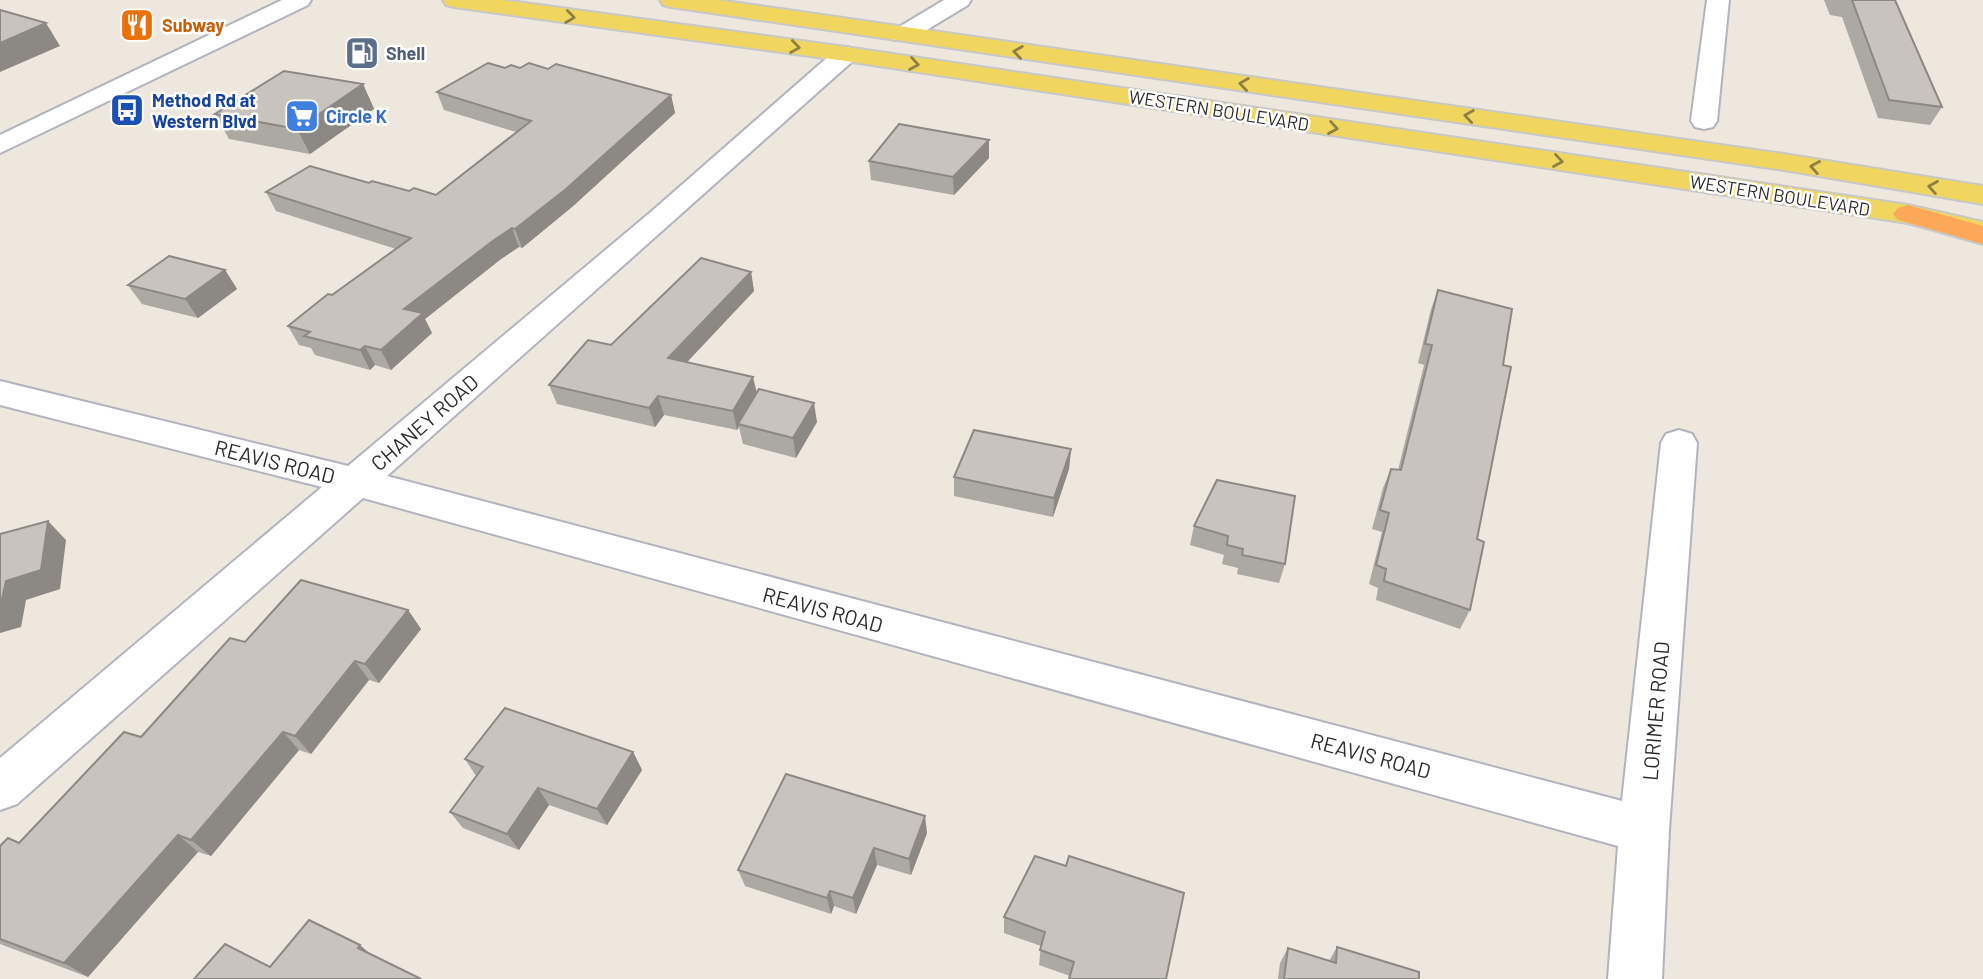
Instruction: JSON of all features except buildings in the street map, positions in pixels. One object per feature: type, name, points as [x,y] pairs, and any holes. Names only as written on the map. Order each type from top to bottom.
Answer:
[{"type":"highway","points":[[1908,214],[1983,233]]},
{"type":"main road","name":"WESTERN BOULEVARD","points":[[454,0],[846,54],[1908,214]]},
{"type":"main road","name":"WESTERN BOULEVARD","points":[[671,0],[1784,162],[1983,195]]},
{"type":"street","points":[[0,145],[300,0]]},
{"type":"street","points":[[902,35],[960,0]]},
{"type":"street","points":[[1704,121],[1718,0]]},
{"type":"street","name":"CHANEY ROAD","points":[[0,788],[356,482],[846,54]]},
{"type":"street","name":"REAVIS ROAD","points":[[0,393],[356,482],[1644,830]]},
{"type":"street","name":"LORIMER ROAD","points":[[1635,979],[1644,830],[1679,443]]},
{"type":"place","name":"Subway","points":[[137,25]]},
{"type":"place","name":"Shell","points":[[362,53]]},
{"type":"place","name":"Method Rd at Western Blvd","points":[[127,110]]},
{"type":"place","name":"Circle K","points":[[302,116]]}]
